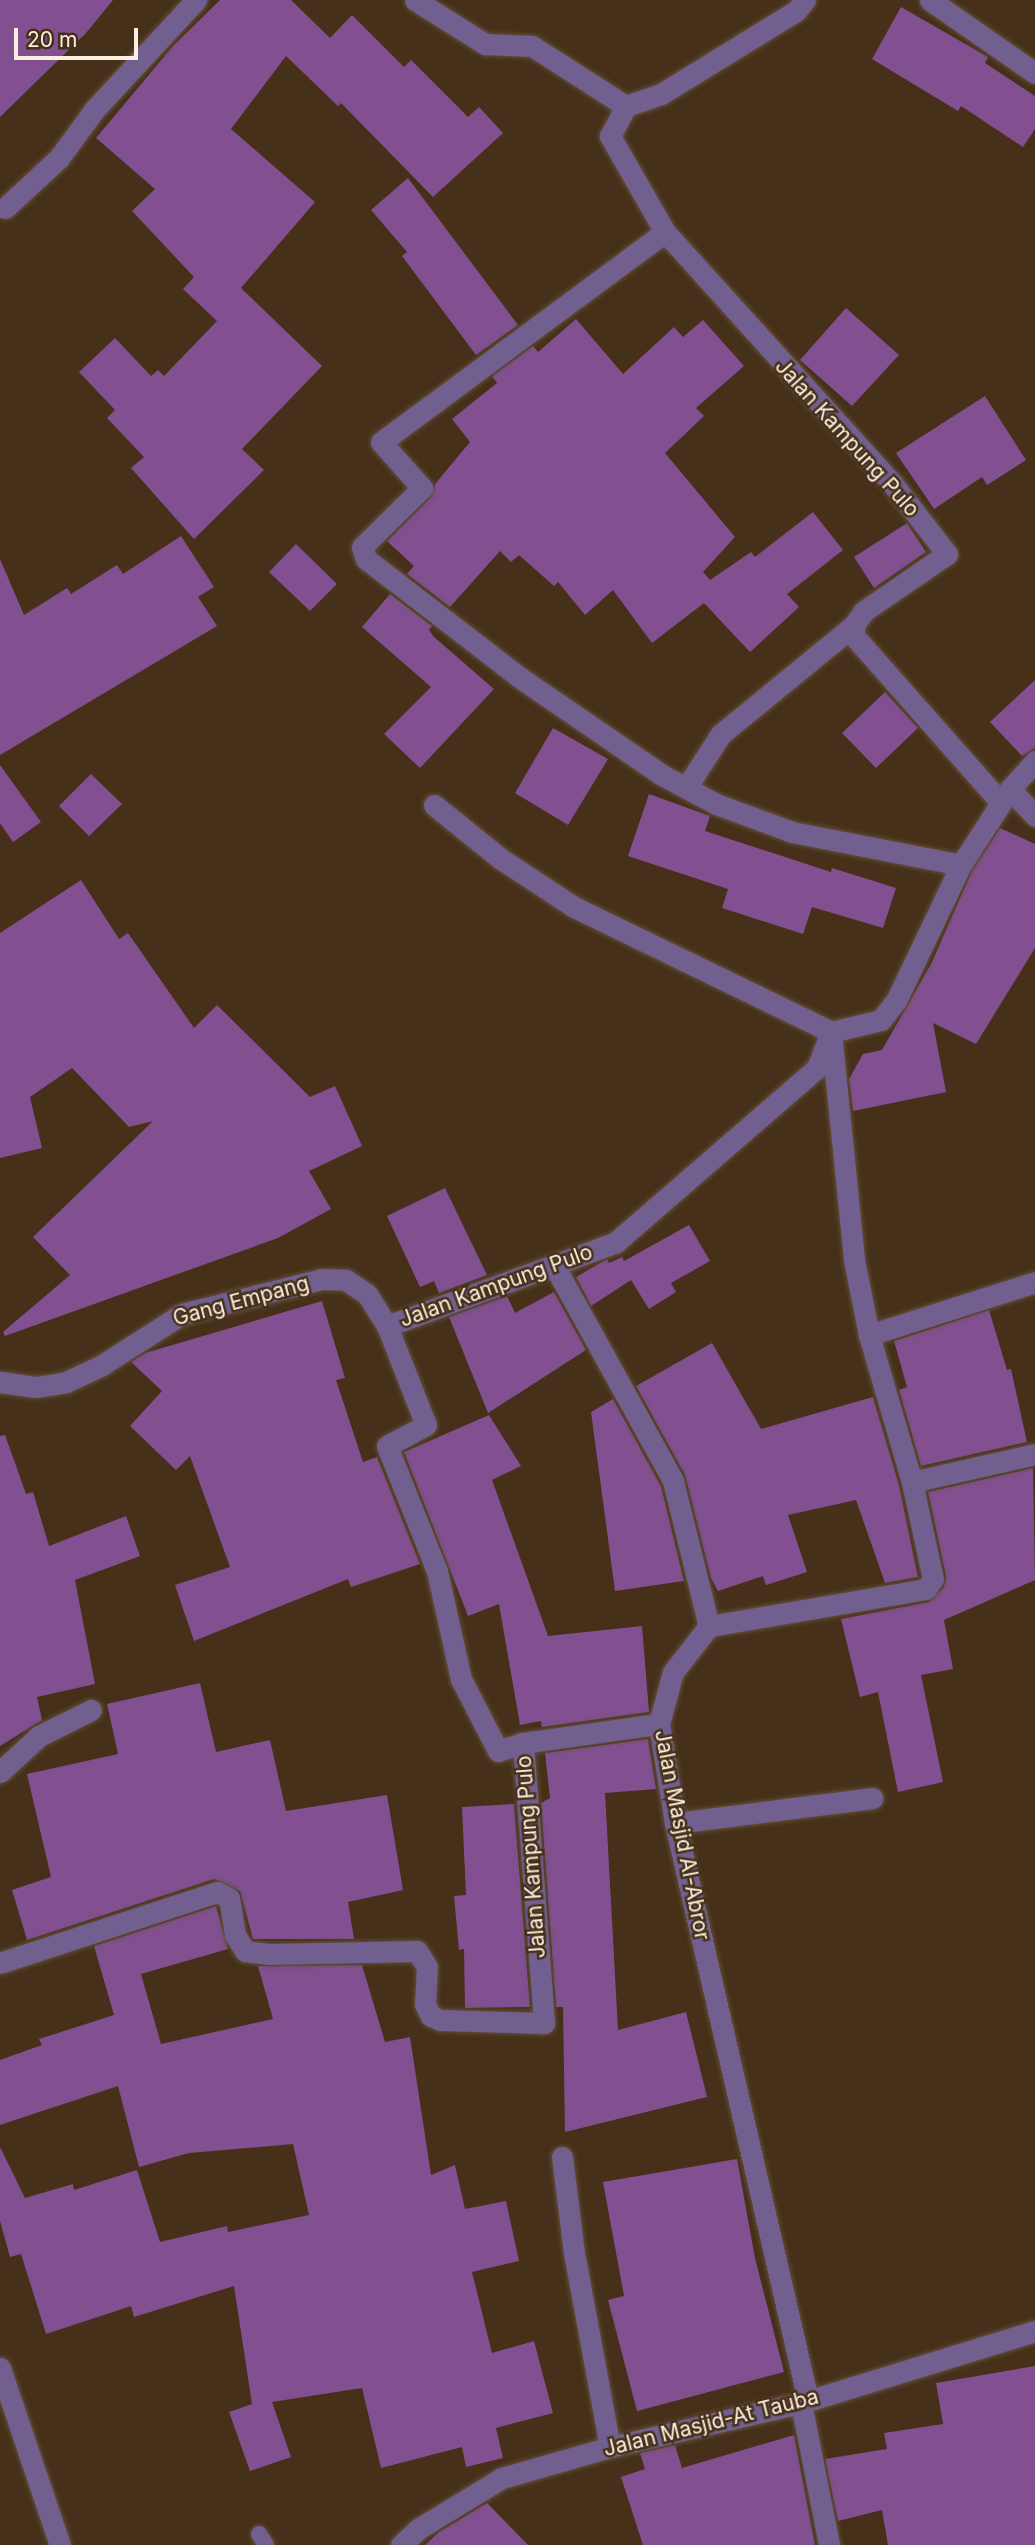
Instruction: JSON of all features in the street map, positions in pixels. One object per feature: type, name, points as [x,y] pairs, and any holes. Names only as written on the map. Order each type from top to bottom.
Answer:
[{"type":"street","points":[[5,208],[59,158],[95,109],[196,0]]},
{"type":"street","points":[[415,0],[485,44],[532,46],[626,106],[661,94],[796,12],[805,0]]},
{"type":"street","points":[[930,0],[1035,73]]},
{"type":"street","name":"Jalan Kampung Pulo","points":[[626,106],[610,136],[666,232],[892,483],[947,554],[864,611],[854,625]]},
{"type":"street","points":[[666,232],[381,442],[422,488],[362,547],[366,559],[519,677],[686,788],[750,819],[793,832],[961,865]]},
{"type":"street","points":[[686,788],[721,734],[854,625],[863,650],[1005,796],[1035,816]]},
{"type":"street","points":[[434,805],[501,859],[574,907],[831,1032],[881,1020],[895,1001],[961,865],[1005,796],[1035,761]]},
{"type":"street","points":[[554,1265],[673,1481],[709,1626],[926,1588],[933,1579],[912,1482],[869,1335],[855,1260],[831,1032]]},
{"type":"street","name":"Jalan Kampung Pulo","points":[[0,1963],[217,1892],[229,1898],[235,1936],[245,1951],[270,1955],[417,1951],[427,1968],[425,2004],[431,2016],[544,2023],[523,1742],[498,1751],[461,1679],[437,1571],[387,1446],[426,1425],[387,1326],[616,1242],[817,1068],[831,1032]]},
{"type":"street","name":"Gang Empang","points":[[3,1383],[36,1387],[66,1382],[102,1365],[182,1314],[322,1279],[346,1279],[367,1294],[387,1326]]},
{"type":"street","points":[[869,1335],[1035,1282]]},
{"type":"street","points":[[912,1482],[1035,1454]]},
{"type":"street","name":"Jalan Masjid Al-Abror","points":[[709,1626],[673,1672],[659,1724],[675,1824],[805,2402],[829,2545]]},
{"type":"street","points":[[0,1772],[38,1736],[91,1710]]},
{"type":"street","points":[[523,1742],[659,1724]]},
{"type":"street","points":[[675,1824],[872,1798]]},
{"type":"street","points":[[562,2157],[574,2253],[610,2447]]},
{"type":"street","name":"Jalan Masjid-At Tauba","points":[[401,2545],[418,2529],[502,2478],[610,2447],[805,2402],[1035,2331]]},
{"type":"street","points":[[0,2368],[60,2545]]},
{"type":"building","points":[[0,0],[113,0],[86,33],[0,117]]},
{"type":"building","points":[[220,0],[291,0],[330,38],[352,15],[404,67],[411,60],[468,117],[479,107],[503,133],[433,197],[341,103],[338,106],[286,56],[231,129],[315,202],[241,288],[322,366],[242,449],[264,470],[194,539],[131,468],[144,457],[107,418],[115,410],[79,372],[115,338],[151,376],[158,370],[164,376],[217,321],[183,289],[194,277],[132,211],[155,189],[96,138],[173,46]]},
{"type":"building","points":[[901,7],[988,57],[985,63],[1035,96],[1035,129],[1023,147],[961,106],[958,111],[872,59]]},
{"type":"building","points":[[408,178],[518,325],[476,355],[402,256],[407,252],[371,210]]},
{"type":"building","points":[[846,308],[899,355],[852,406],[800,360]]},
{"type":"building","points":[[576,319],[623,374],[674,327],[683,337],[703,320],[744,366],[696,408],[704,416],[665,453],[735,537],[703,572],[710,580],[751,552],[755,557],[813,512],[843,550],[787,594],[799,607],[750,652],[704,603],[652,643],[613,590],[585,615],[558,582],[554,586],[519,555],[511,562],[500,551],[450,607],[407,574],[414,566],[387,541],[431,497],[435,484],[470,442],[452,419],[497,383],[492,376],[533,346],[538,352]]},
{"type":"building","points":[[985,396],[1026,460],[987,485],[982,477],[934,509],[896,453]]},
{"type":"building","points":[[907,523],[926,552],[874,588],[854,557]]},
{"type":"building","points":[[181,536],[214,587],[198,597],[217,626],[0,755],[0,559],[24,615],[67,588],[71,594],[117,565],[123,574]]},
{"type":"building","points":[[296,544],[337,584],[310,611],[269,572]]},
{"type":"building","points":[[390,594],[432,626],[429,630],[434,637],[494,689],[420,768],[384,734],[431,687],[362,627]]},
{"type":"building","points":[[1035,680],[1035,748],[1022,756],[990,722]]},
{"type":"building","points":[[885,692],[918,728],[876,768],[842,733]]},
{"type":"building","points":[[553,728],[608,759],[568,825],[515,793]]},
{"type":"building","points":[[0,765],[41,822],[13,842],[0,823]]},
{"type":"building","points":[[91,774],[122,804],[89,836],[59,806]]},
{"type":"building","points":[[649,794],[710,816],[705,831],[831,872],[832,868],[896,888],[883,928],[812,907],[803,934],[722,908],[728,889],[628,856]]},
{"type":"building","points":[[1000,828],[1035,844],[1035,948],[976,1044],[933,1023],[946,1092],[853,1111],[849,1079],[863,1054],[882,1050],[931,964],[972,871]]},
{"type":"building","points":[[81,880],[119,939],[128,933],[194,1028],[217,1005],[310,1097],[335,1086],[362,1146],[309,1171],[331,1209],[278,1238],[5,1336],[3,1332],[70,1275],[33,1237],[153,1121],[129,1127],[72,1068],[30,1097],[42,1148],[0,1158],[0,933]]},
{"type":"building","points":[[445,1188],[487,1275],[439,1293],[434,1281],[420,1287],[387,1216]]},
{"type":"building","points":[[689,1225],[710,1261],[671,1283],[676,1292],[649,1309],[631,1280],[591,1306],[576,1277],[607,1259],[609,1263],[622,1257],[624,1261]]},
{"type":"building","points":[[554,1292],[586,1350],[488,1413],[449,1317],[507,1296],[515,1313]]},
{"type":"building","points":[[322,1301],[345,1378],[336,1380],[363,1462],[377,1457],[420,1564],[351,1587],[348,1579],[194,1641],[175,1585],[230,1567],[190,1456],[176,1470],[130,1426],[162,1391],[131,1362],[145,1353]]},
{"type":"building","points":[[989,1310],[1007,1370],[1011,1369],[1027,1442],[921,1466],[899,1390],[907,1387],[894,1341]]},
{"type":"building","points":[[712,1343],[761,1429],[873,1397],[899,1485],[918,1577],[885,1583],[856,1500],[788,1515],[807,1572],[766,1585],[763,1576],[718,1591],[711,1578],[685,1475],[636,1386]]},
{"type":"building","points":[[613,1399],[661,1486],[684,1581],[615,1591],[591,1412]]},
{"type":"building","points":[[489,1415],[521,1466],[492,1480],[548,1636],[642,1626],[649,1712],[542,1727],[541,1721],[520,1725],[499,1604],[468,1616],[404,1452]]},
{"type":"building","points":[[5,1435],[26,1494],[33,1492],[49,1546],[126,1516],[140,1556],[75,1580],[95,1684],[37,1697],[42,1720],[0,1746],[0,1436]]},
{"type":"building","points":[[1033,1468],[1035,1580],[944,1620],[953,1669],[921,1675],[943,1782],[898,1792],[878,1692],[860,1697],[841,1619],[929,1602],[944,1587],[946,1576],[928,1492]]},
{"type":"building","points":[[200,1683],[216,1752],[270,1740],[286,1811],[387,1795],[403,1890],[348,1902],[354,1939],[253,1939],[240,1891],[214,1879],[27,1940],[12,1890],[51,1877],[27,1774],[118,1754],[107,1704]]},
{"type":"building","points":[[648,1739],[656,1789],[605,1793],[618,2030],[686,2012],[707,2097],[565,2132],[563,2007],[556,2007],[541,1803],[550,1798],[545,1753]]},
{"type":"building","points":[[514,1804],[530,2007],[465,2008],[464,1949],[459,1950],[454,1896],[466,1895],[462,1807]]},
{"type":"building","points":[[216,1906],[228,1949],[141,1974],[161,2044],[273,2019],[258,1966],[362,1965],[385,2042],[410,2037],[431,2175],[455,2165],[465,2209],[506,2201],[519,2261],[472,2272],[492,2353],[534,2341],[553,2413],[496,2428],[503,2458],[466,2467],[462,2447],[381,2468],[362,2388],[272,2402],[291,2457],[250,2471],[229,2412],[252,2404],[234,2286],[134,2317],[131,2306],[46,2334],[21,2254],[10,2257],[0,2221],[0,2147],[25,2198],[73,2184],[74,2190],[137,2170],[160,2242],[227,2226],[228,2232],[309,2215],[293,2144],[189,2153],[139,2167],[118,2086],[0,2125],[0,2060],[42,2045],[39,2039],[114,2015],[94,1946]]},
{"type":"building","points":[[737,2159],[755,2258],[784,2372],[637,2411],[608,2300],[624,2296],[603,2182]]},
{"type":"building","points":[[1035,2366],[1035,2545],[888,2545],[882,2510],[838,2521],[825,2459],[887,2449],[884,2433],[943,2424],[936,2383]]},
{"type":"building","points":[[794,2435],[815,2545],[643,2545],[621,2477],[645,2469],[640,2453],[675,2445],[682,2468]]},
{"type":"building","points":[[487,2503],[528,2545],[425,2545],[439,2532]]}]
